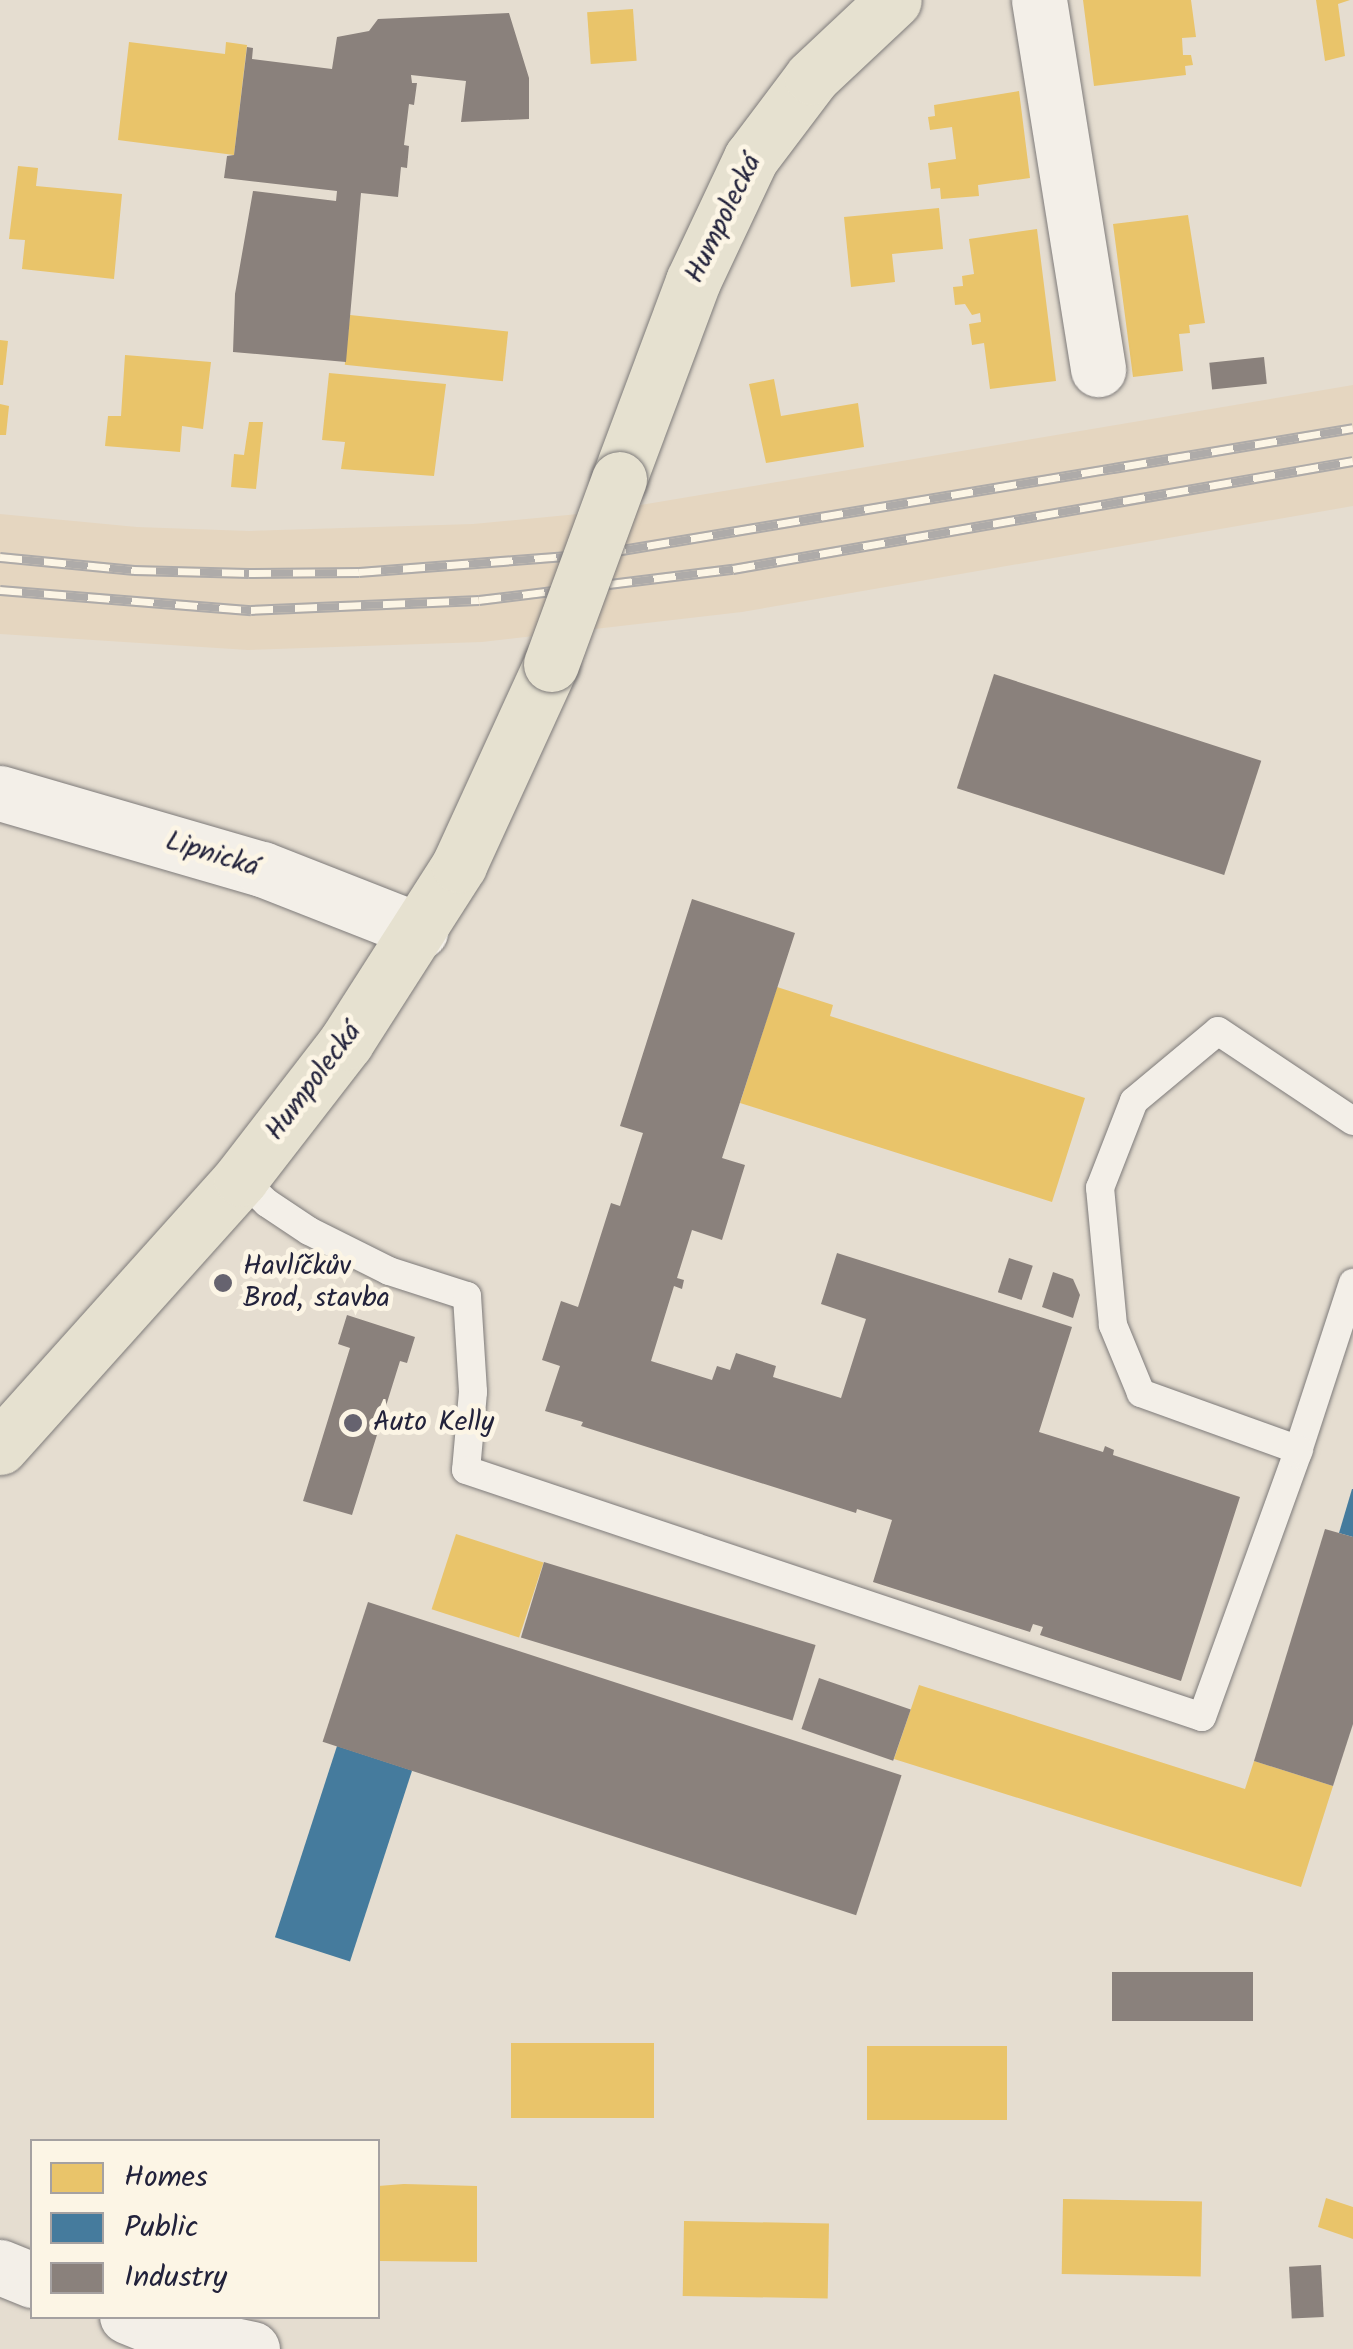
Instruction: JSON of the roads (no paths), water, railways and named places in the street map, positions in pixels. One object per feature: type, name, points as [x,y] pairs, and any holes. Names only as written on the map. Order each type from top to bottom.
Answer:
[{"type":"main road","name":"Humpolecká","points":[[0,1447],[241,1178],[346,1042],[420,931],[484,813],[551,664],[693,281],[751,158],[812,77],[894,0]]},
{"type":"street","points":[[1039,0],[1098,370]]},
{"type":"street","name":"Lipnická","points":[[0,793],[262,869],[420,931]]},
{"type":"street","points":[[0,2267],[30,2279]]},
{"type":"street","points":[[146,2332],[252,2349]]},
{"type":"lane","points":[[1298,1450],[1141,1393],[1113,1324],[1100,1188],[1134,1101],[1218,1031],[1353,1120]]},
{"type":"lane","points":[[241,1178],[267,1203],[309,1231],[389,1271],[467,1296],[473,1392],[466,1470],[1202,1718],[1353,1283]]},
{"type":"railway","points":[[0,557],[134,570],[249,573],[359,572],[604,553],[1353,428]]},
{"type":"railway","points":[[0,590],[251,610],[479,600],[733,569],[1353,461]]},
{"type":"place","name":"Havlíčkův Brod, stavba","points":[[223,1283]]},
{"type":"place","name":"Auto Kelly","points":[[353,1423]]}]
